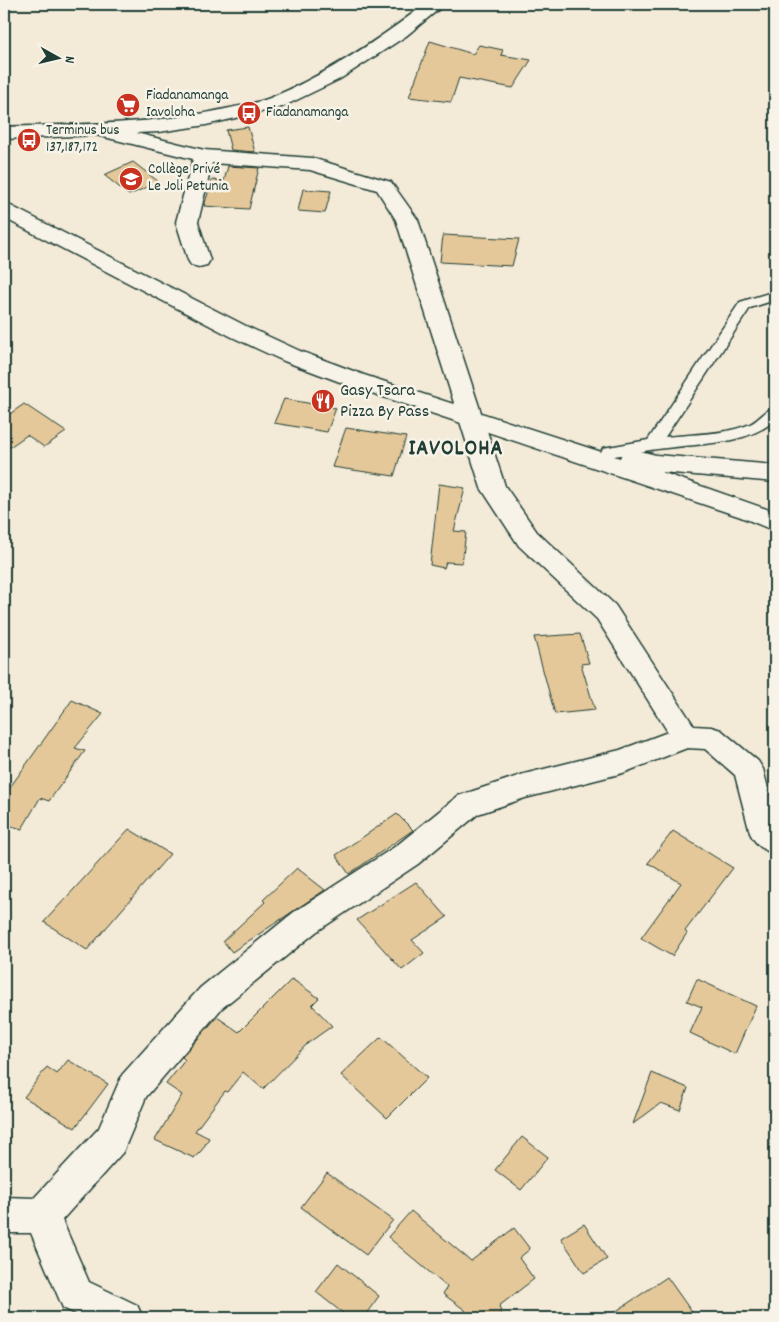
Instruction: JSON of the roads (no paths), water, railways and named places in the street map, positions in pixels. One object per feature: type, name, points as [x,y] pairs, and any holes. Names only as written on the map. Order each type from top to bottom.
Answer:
[{"type":"street","points":[[4,133],[159,126],[206,119],[276,103],[333,75],[400,32],[436,4]]},
{"type":"street","points":[[97,129],[204,156],[312,164],[384,186],[407,220],[493,488],[528,539],[606,612],[686,737]]},
{"type":"street","points":[[199,260],[187,222],[204,156]]},
{"type":"street","points":[[4,210],[240,332],[292,356],[356,380],[511,430],[775,522]]},
{"type":"street","points":[[511,430],[656,462],[775,473]]},
{"type":"street","points":[[42,1216],[111,1140],[134,1086],[211,998],[305,922],[407,855],[468,805],[524,786],[623,761],[686,737],[711,738],[748,769],[764,833],[775,841]]},
{"type":"street","points":[[4,1214],[42,1216]]},
{"type":"street","points":[[42,1216],[76,1295],[124,1318]]},
{"type":"lane","points":[[653,444],[745,305],[775,295]]},
{"type":"lane","points":[[608,452],[653,444],[737,434],[757,427],[775,412]]},
{"type":"place","name":"Fiadanamanga Iavoloha","points":[[128,105]]},
{"type":"place","name":"Fiadanamanga","points":[[249,113]]},
{"type":"place","name":"Terminus bus 137,187,172","points":[[29,140]]},
{"type":"place","name":"Collège Privé Le Joli Petunia","points":[[131,179]]},
{"type":"place","name":"Gasy Tsara Pizza By Pass","points":[[323,401]]},
{"type":"district","name":"IAVOLOHA","points":[[456,449]]}]
